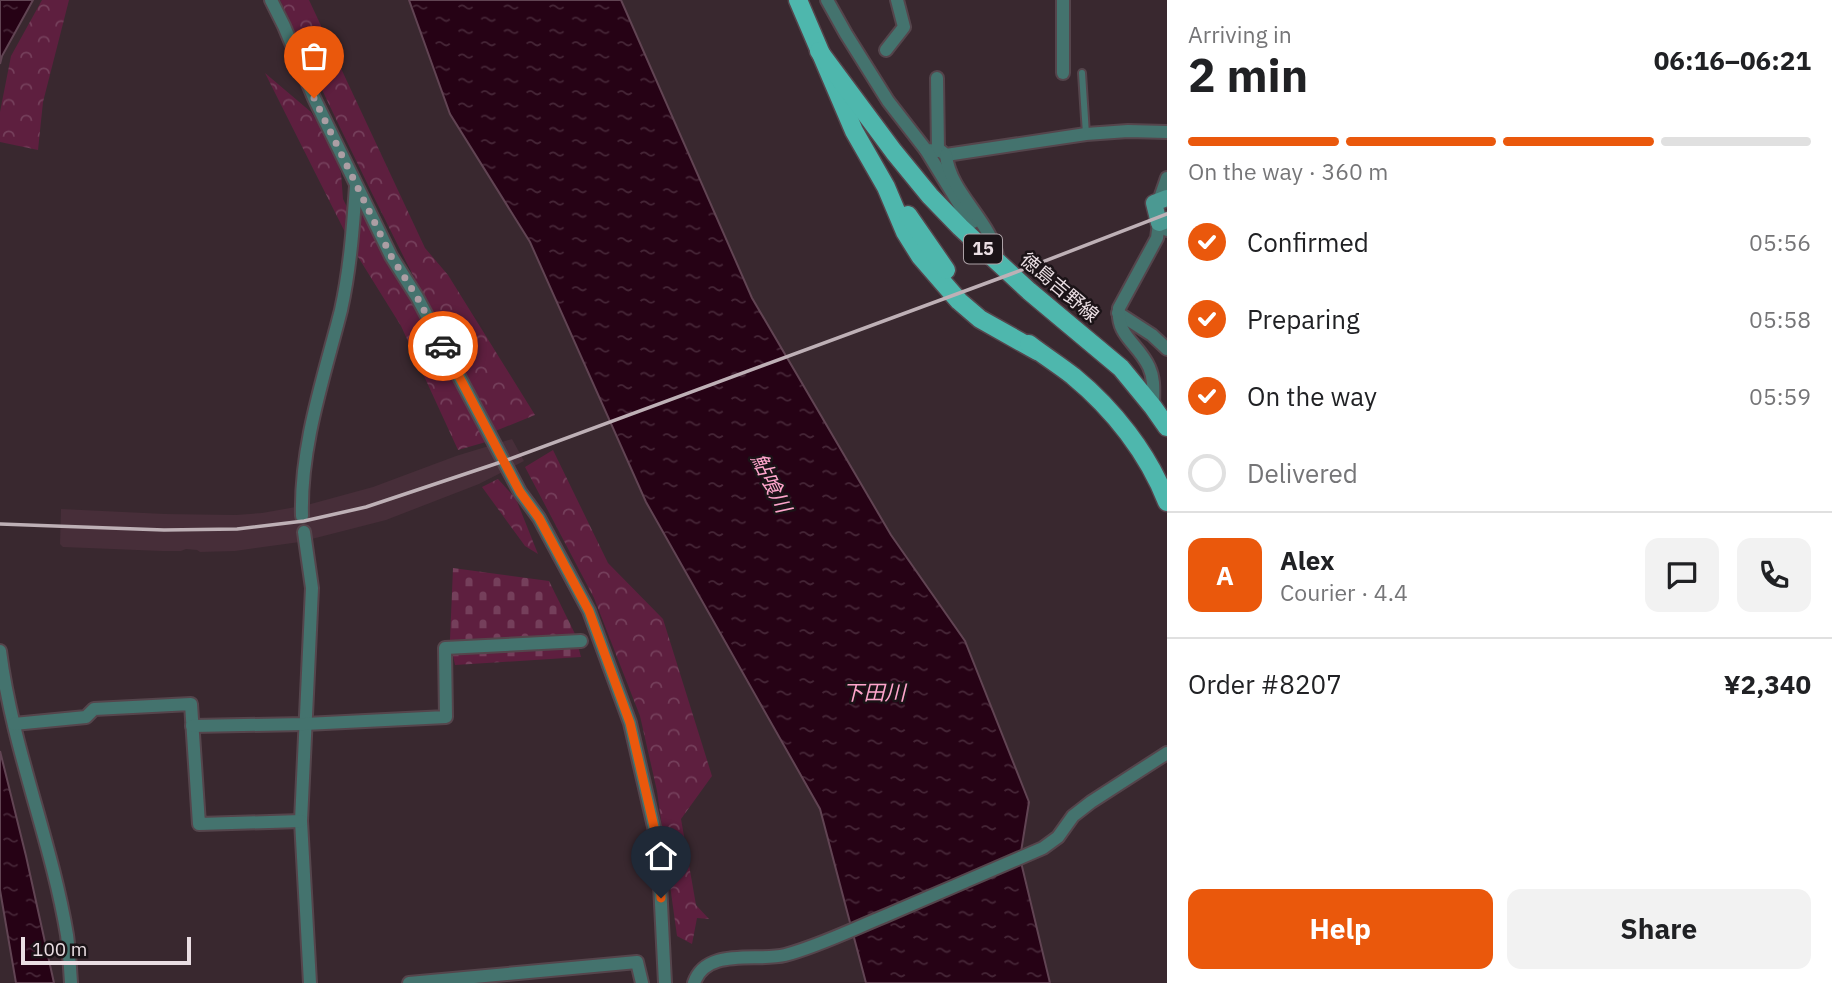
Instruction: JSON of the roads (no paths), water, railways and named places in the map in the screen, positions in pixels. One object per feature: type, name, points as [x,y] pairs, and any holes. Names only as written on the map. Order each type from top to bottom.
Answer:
[{"type":"main road","name":"徳島吉野線","points":[[798,0],[854,131],[886,187],[905,232],[920,256],[952,294],[980,319],[1037,351],[1074,377],[1114,416],[1150,467],[1167,502]]},
{"type":"main road","name":"徳島吉野線","points":[[819,51],[930,196],[1029,290],[1121,368],[1167,427]]},
{"type":"street","points":[[271,0],[314,98],[391,256],[417,297],[520,492],[539,518],[589,611],[630,723],[658,844],[665,983]]},
{"type":"street","points":[[827,0],[888,101],[947,164],[990,235],[997,250],[998,262]]},
{"type":"street","points":[[886,50],[904,27],[897,0]]},
{"type":"street","points":[[1063,0],[1063,73]]},
{"type":"street","points":[[937,78],[937,152],[961,207],[977,227],[990,235]]},
{"type":"street","points":[[937,152],[1086,134],[1167,132]]},
{"type":"street","points":[[1153,407],[1153,378],[1140,351],[1121,329],[1118,313],[1164,224],[1160,201],[1167,178]]},
{"type":"street","points":[[302,516],[306,456],[350,264],[357,185]]},
{"type":"street","points":[[1118,313],[1152,335],[1167,349]]},
{"type":"street","points":[[304,532],[312,588],[301,821],[310,983]]},
{"type":"street","points":[[192,726],[446,717],[445,648],[581,640]]},
{"type":"street","points":[[0,651],[5,690],[67,935],[71,983]]},
{"type":"street","points":[[14,724],[86,717],[94,709],[191,704],[199,824],[301,821]]},
{"type":"street","points":[[694,983],[704,967],[712,963],[726,959],[785,955],[849,931],[1043,848],[1058,836],[1073,816],[1091,802],[1167,753]]},
{"type":"street","points":[[408,983],[637,962],[642,983]]},
{"type":"lane","points":[[1082,73],[1086,134]]},
{"type":"water","points":[[0,0],[33,0],[0,64]]},
{"type":"water","name":"下田川","points":[[409,0],[621,0],[752,298],[891,535],[965,641],[1029,802],[1020,858],[1050,983],[866,983],[820,809],[646,502],[530,242],[450,114]]},
{"type":"water","points":[[0,751],[54,983],[16,983],[0,890]]},
{"type":"railway","points":[[0,524],[164,530],[237,529],[304,521],[366,507],[504,461],[1167,214]]},
{"type":"water label","name":"鮎喰川","points":[[771,483]]}]
